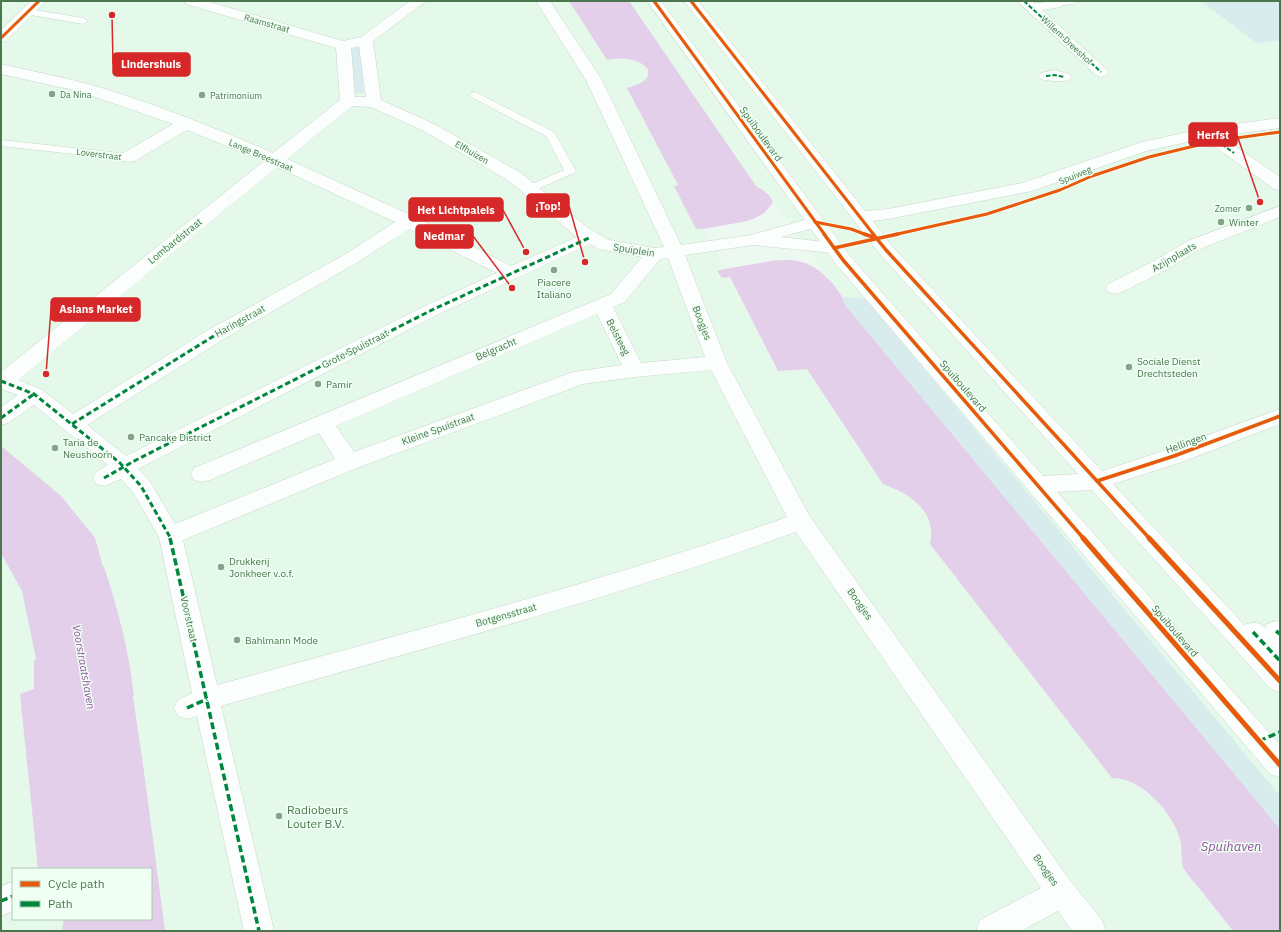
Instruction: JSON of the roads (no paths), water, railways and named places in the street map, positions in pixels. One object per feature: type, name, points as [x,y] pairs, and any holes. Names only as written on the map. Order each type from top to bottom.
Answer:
[{"type":"street","points":[[1,38],[40,1]]},
{"type":"street","name":"Raamstraat","points":[[190,1],[344,44]]},
{"type":"street","points":[[348,101],[344,44],[366,40],[418,1]]},
{"type":"street","points":[[543,1],[594,80],[675,252]]},
{"type":"street","name":"Spuiboulevard","points":[[654,1],[834,248],[1280,765]]},
{"type":"street","points":[[691,1],[886,250],[1280,681]]},
{"type":"street","name":"Willem Dreeshof","points":[[1028,4],[1054,2]]},
{"type":"street","name":"Willem Dreeshof","points":[[1028,4],[1101,72]]},
{"type":"street","points":[[366,40],[374,102]]},
{"type":"street","name":"Lange Breestraat","points":[[1,69],[94,90],[188,124],[274,160],[409,220],[502,268],[509,274]]},
{"type":"street","points":[[1046,76],[1054,75],[1064,78]]},
{"type":"street","name":"Elfhuizen","points":[[348,101],[374,102],[428,127],[515,177],[587,235]]},
{"type":"street","name":"Lombardstraat","points":[[2,382],[348,101]]},
{"type":"street","name":"Spuiweg","points":[[860,217],[888,214],[1026,187],[1142,147],[1206,133],[1280,123]]},
{"type":"street","name":"Loverstraat","points":[[129,157],[188,124]]},
{"type":"street","points":[[1206,133],[1280,185]]},
{"type":"street","name":"Azijnplaats","points":[[1115,288],[1159,266],[1194,244],[1280,211]]},
{"type":"street","name":"Haringstraat","points":[[72,424],[217,334],[352,258],[409,220]]},
{"type":"street","points":[[753,240],[815,222]]},
{"type":"street","name":"Spuiplein","points":[[587,235],[604,245],[654,254],[713,247],[753,240]]},
{"type":"street","name":"Grote Spuistraat","points":[[114,473],[136,460],[434,309],[587,235]]},
{"type":"street","points":[[753,240],[834,248]]},
{"type":"street","name":"Boogjes","points":[[675,252],[717,363],[802,521],[1062,893],[1091,931]]},
{"type":"street","name":"Belgracht","points":[[202,474],[618,298],[654,254]]},
{"type":"street","name":"Belsteeg","points":[[602,305],[635,370]]},
{"type":"street","name":"Kleine Spuistraat","points":[[170,536],[348,462],[580,377],[635,370],[717,363]]},
{"type":"street","name":"Voorstraat","points":[[2,382],[34,394],[120,463],[114,473],[141,486],[170,536],[197,703],[259,931]]},
{"type":"street","points":[[1,418],[34,394]]},
{"type":"street","name":"Hellingen","points":[[1037,485],[1097,481],[1174,456],[1280,416]]},
{"type":"street","points":[[322,423],[348,462]]},
{"type":"street","name":"Botgensstraat","points":[[197,703],[503,616],[714,552],[802,521]]},
{"type":"street","points":[[1270,632],[1280,661]]},
{"type":"street","points":[[991,931],[1062,893]]},
{"type":"street","points":[[1,901],[12,896]]},
{"type":"lane","points":[[1054,2],[1074,1]]},
{"type":"lane","points":[[28,12],[83,21]]},
{"type":"lane","points":[[475,95],[550,134],[570,171],[529,189]]},
{"type":"lane","name":"Loverstraat","points":[[1,143],[129,157]]},
{"type":"water","name":"Spuihaven","points":[[569,1],[629,1],[756,186],[772,199],[773,202],[763,213],[756,218],[742,222],[764,262],[794,260],[802,262],[818,270],[833,284],[842,297],[845,305],[1280,829],[1280,931],[1233,931],[1184,869],[1180,839],[1170,818],[1163,808],[1154,798],[1134,783],[1123,779],[1112,778],[930,544],[931,532],[929,522],[919,505],[903,493],[883,484],[807,369],[778,371],[730,277],[722,278],[717,271],[725,269],[703,229],[696,229],[674,186],[678,185],[627,88],[639,84],[646,79],[648,76],[647,68],[634,60],[607,60]]},
{"type":"water","name":"Voorstraatshaven","points":[[1,446],[61,496],[95,538],[126,646],[165,931],[62,931],[64,920],[152,920],[152,868],[38,868],[20,694],[34,689],[34,660],[36,659],[22,591],[1,553]]},
{"type":"place","name":"Lindershuis","points":[[112,15]]},
{"type":"place","name":"Da Nina","points":[[52,94]]},
{"type":"place","name":"Patrimonium","points":[[202,95]]},
{"type":"place","name":"Herfst","points":[[1260,202]]},
{"type":"place","name":"Zomer","points":[[1249,208]]},
{"type":"place","name":"Winter","points":[[1221,222]]},
{"type":"place","name":"Het Lichtpaleis","points":[[526,252]]},
{"type":"place","name":"¡Top!","points":[[585,262]]},
{"type":"place","name":"Piacere Italiano","points":[[554,270]]},
{"type":"place","name":"Nedmar","points":[[512,288]]},
{"type":"place","name":"Sociale Dienst Drechtsteden","points":[[1129,367]]},
{"type":"place","name":"Asians Market","points":[[46,374]]},
{"type":"place","name":"Pamir","points":[[318,384]]},
{"type":"place","name":"Pancake District","points":[[131,437]]},
{"type":"place","name":"Taria de Neushoorn","points":[[55,448]]},
{"type":"place","name":"Drukkerij Jonkheer v.o.f.","points":[[221,567]]},
{"type":"place","name":"Bahlmann Mode","points":[[237,640]]},
{"type":"place","name":"Radiobeurs Louter B.V.","points":[[279,816]]}]
